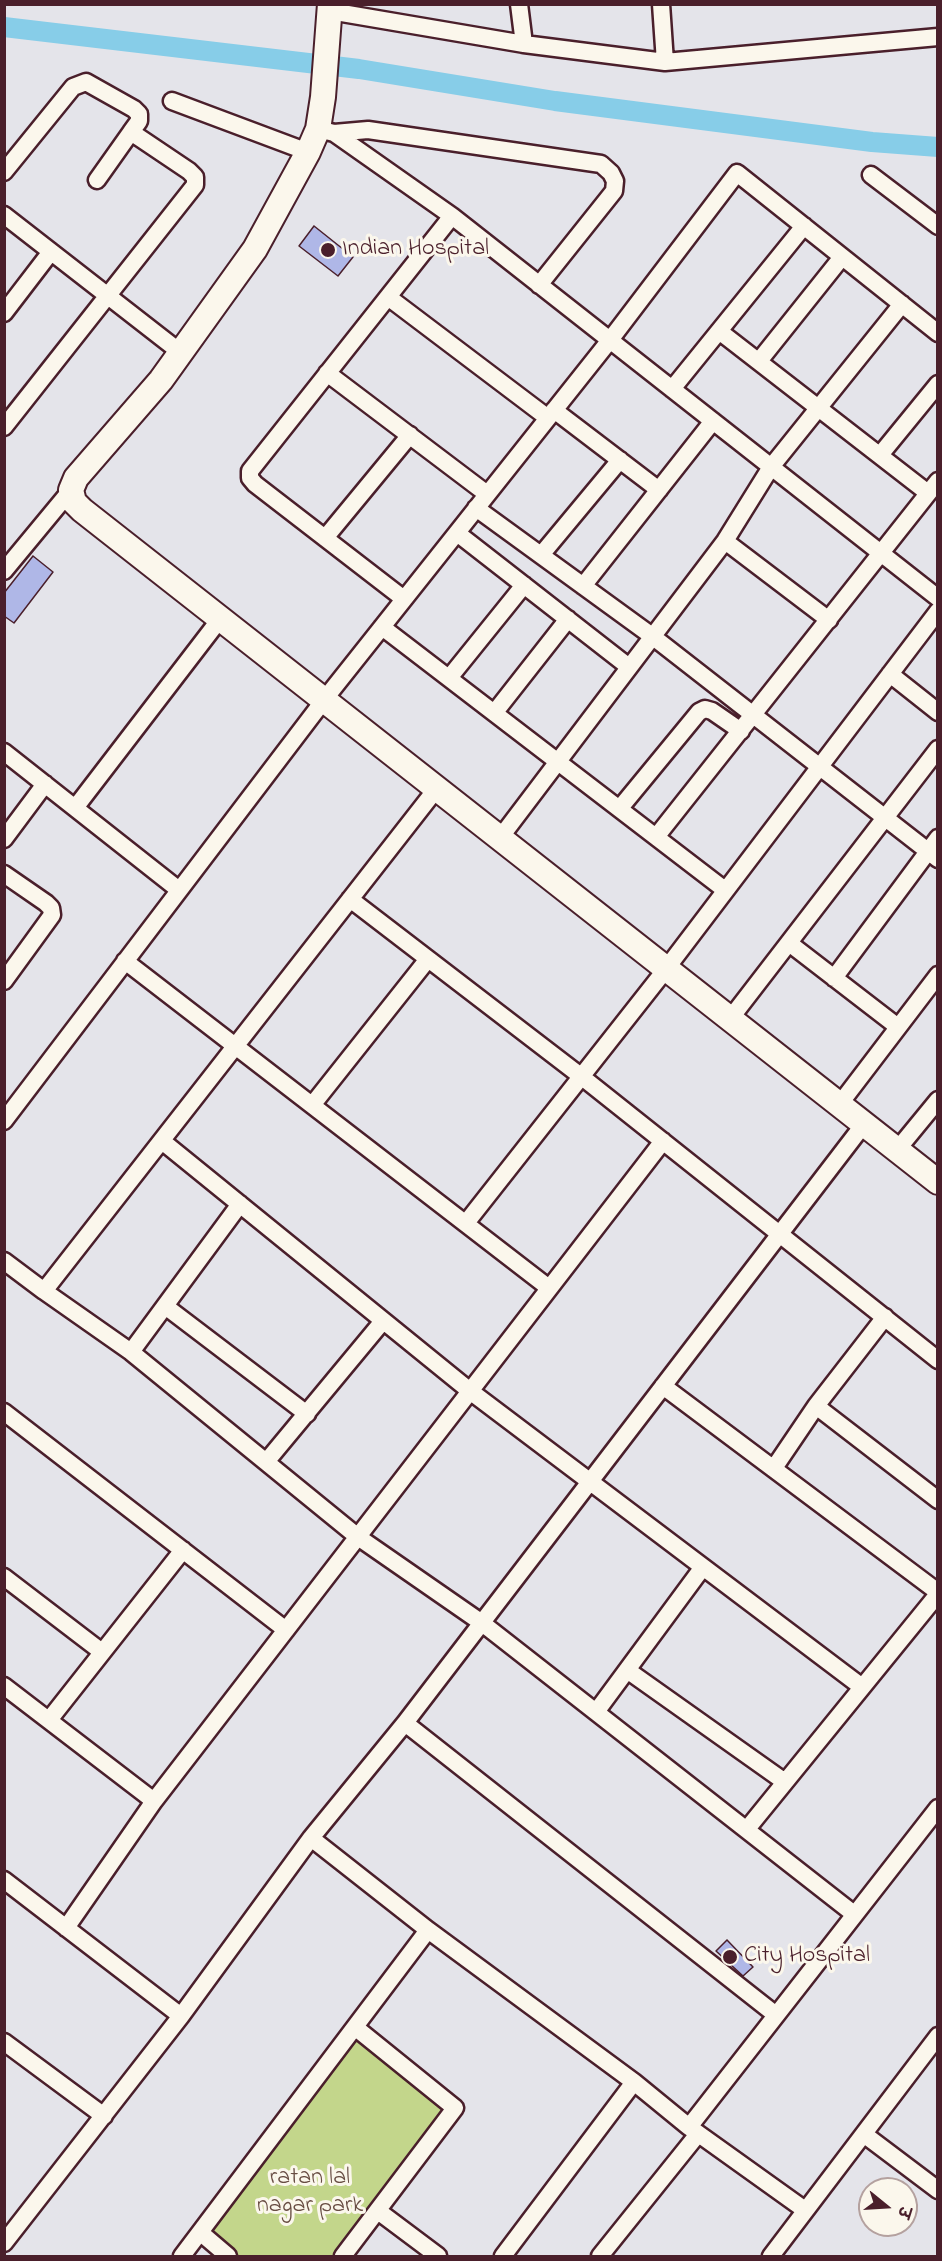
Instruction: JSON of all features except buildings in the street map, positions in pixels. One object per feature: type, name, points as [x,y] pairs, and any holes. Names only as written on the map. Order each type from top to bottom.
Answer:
[{"type":"street","points":[[519,4],[524,44]]},
{"type":"street","points":[[661,4],[665,63]]},
{"type":"street","points":[[4,571],[70,490],[76,478],[161,380],[255,249],[308,152],[326,131],[323,97],[330,8],[524,44],[665,63],[938,37]]},
{"type":"street","points":[[4,172],[79,83],[92,84],[139,114],[139,121],[97,180]]},
{"type":"street","points":[[172,101],[308,152]]},
{"type":"street","points":[[326,131],[368,130],[601,164],[611,173],[615,181],[614,191],[539,285]]},
{"type":"street","points":[[326,131],[452,216],[938,598]]},
{"type":"street","points":[[4,427],[195,185],[195,177],[189,171],[131,132]]},
{"type":"street","points":[[4,1121],[324,700],[610,340],[737,173],[938,333]]},
{"type":"street","points":[[871,175],[938,226]]},
{"type":"street","points":[[4,215],[180,352]]},
{"type":"street","points":[[404,599],[250,478],[253,465],[452,216]]},
{"type":"street","points":[[672,389],[804,226]]},
{"type":"street","points":[[4,313],[50,253]]},
{"type":"street","points":[[759,361],[842,256]]},
{"type":"street","points":[[388,297],[551,414],[620,460],[659,490]]},
{"type":"street","points":[[500,838],[725,541],[771,467],[902,304]]},
{"type":"street","points":[[656,837],[933,487],[880,455],[719,331]]},
{"type":"street","points":[[327,373],[488,494]]},
{"type":"street","points":[[880,455],[938,384]]},
{"type":"street","points":[[584,586],[713,421]]},
{"type":"street","points":[[325,538],[410,435]]},
{"type":"street","points":[[541,555],[620,460]]},
{"type":"street","points":[[70,490],[74,502],[82,510],[938,1182]]},
{"type":"street","points":[[476,508],[652,636],[885,818],[934,849],[834,978]]},
{"type":"street","points":[[457,532],[629,667]]},
{"type":"street","points":[[725,541],[829,620]]},
{"type":"street","points":[[449,678],[524,585]]},
{"type":"street","points":[[466,1223],[666,969],[938,611]]},
{"type":"street","points":[[75,808],[220,619]]},
{"type":"street","points":[[495,712],[568,619]]},
{"type":"street","points":[[382,627],[559,760],[725,890]]},
{"type":"street","points":[[890,674],[938,712]]},
{"type":"street","points":[[620,808],[699,712],[705,708],[741,731]]},
{"type":"street","points":[[730,1019],[938,749]]},
{"type":"street","points":[[4,752],[179,890]]},
{"type":"street","points":[[4,839],[45,784]]},
{"type":"street","points":[[44,1291],[437,789]]},
{"type":"street","points":[[4,874],[46,903],[51,908],[52,915],[7,972]]},
{"type":"street","points":[[350,899],[582,1077],[938,1360]]},
{"type":"street","points":[[789,943],[898,1027]]},
{"type":"street","points":[[313,1104],[428,959]]},
{"type":"street","points":[[125,961],[549,1288]]},
{"type":"street","points":[[839,1105],[938,975]]},
{"type":"street","points":[[897,1150],[938,1100]]},
{"type":"street","points":[[4,2243],[181,2016],[311,1838],[405,1723],[864,1124]]},
{"type":"street","points":[[162,1140],[470,1392],[862,1687]]},
{"type":"street","points":[[66,1928],[154,1801],[663,1141]]},
{"type":"street","points":[[131,1352],[240,1204]]},
{"type":"street","points":[[4,1261],[131,1352],[357,1537],[482,1623],[854,1914]]},
{"type":"street","points":[[165,1306],[307,1414]]},
{"type":"street","points":[[774,1468],[816,1406],[885,1317]]},
{"type":"street","points":[[266,1462],[383,1321]]},
{"type":"street","points":[[663,1386],[938,1593],[747,1829]]},
{"type":"street","points":[[816,1406],[938,1500]]},
{"type":"street","points":[[4,1412],[286,1630]]},
{"type":"street","points":[[49,1720],[183,1550]]},
{"type":"street","points":[[596,1712],[703,1567]]},
{"type":"street","points":[[4,1577],[102,1652]]},
{"type":"street","points":[[627,1670],[784,1782]]},
{"type":"street","points":[[4,1686],[154,1801]]},
{"type":"street","points":[[405,1723],[776,2015]]},
{"type":"street","points":[[600,2256],[776,2015],[938,1808]]},
{"type":"street","points":[[311,1838],[428,1930],[634,2082],[694,2130],[805,2210]]},
{"type":"street","points":[[4,1880],[181,2016]]},
{"type":"street","points":[[182,2256],[428,1930]]},
{"type":"street","points":[[344,2256],[455,2108],[356,2028]]},
{"type":"street","points":[[4,2042],[104,2116]]},
{"type":"street","points":[[771,2256],[935,2044]]},
{"type":"street","points":[[503,2256],[634,2082]]},
{"type":"street","points":[[866,2134],[938,2190]]},
{"type":"street","points":[[378,2211],[438,2256]]},
{"type":"street","points":[[201,2233],[228,2256]]},
{"type":"green space","name":"ratan lal nagar park","points":[[355,2027],[454,2107],[342,2256],[229,2256],[200,2232]]},
{"type":"waterway","points":[[4,27],[359,69],[555,101],[872,142],[938,147]]},
{"type":"place","name":"Indian Hospital","points":[[328,250]]},
{"type":"place","name":"City Hospital","points":[[730,1957]]}]
